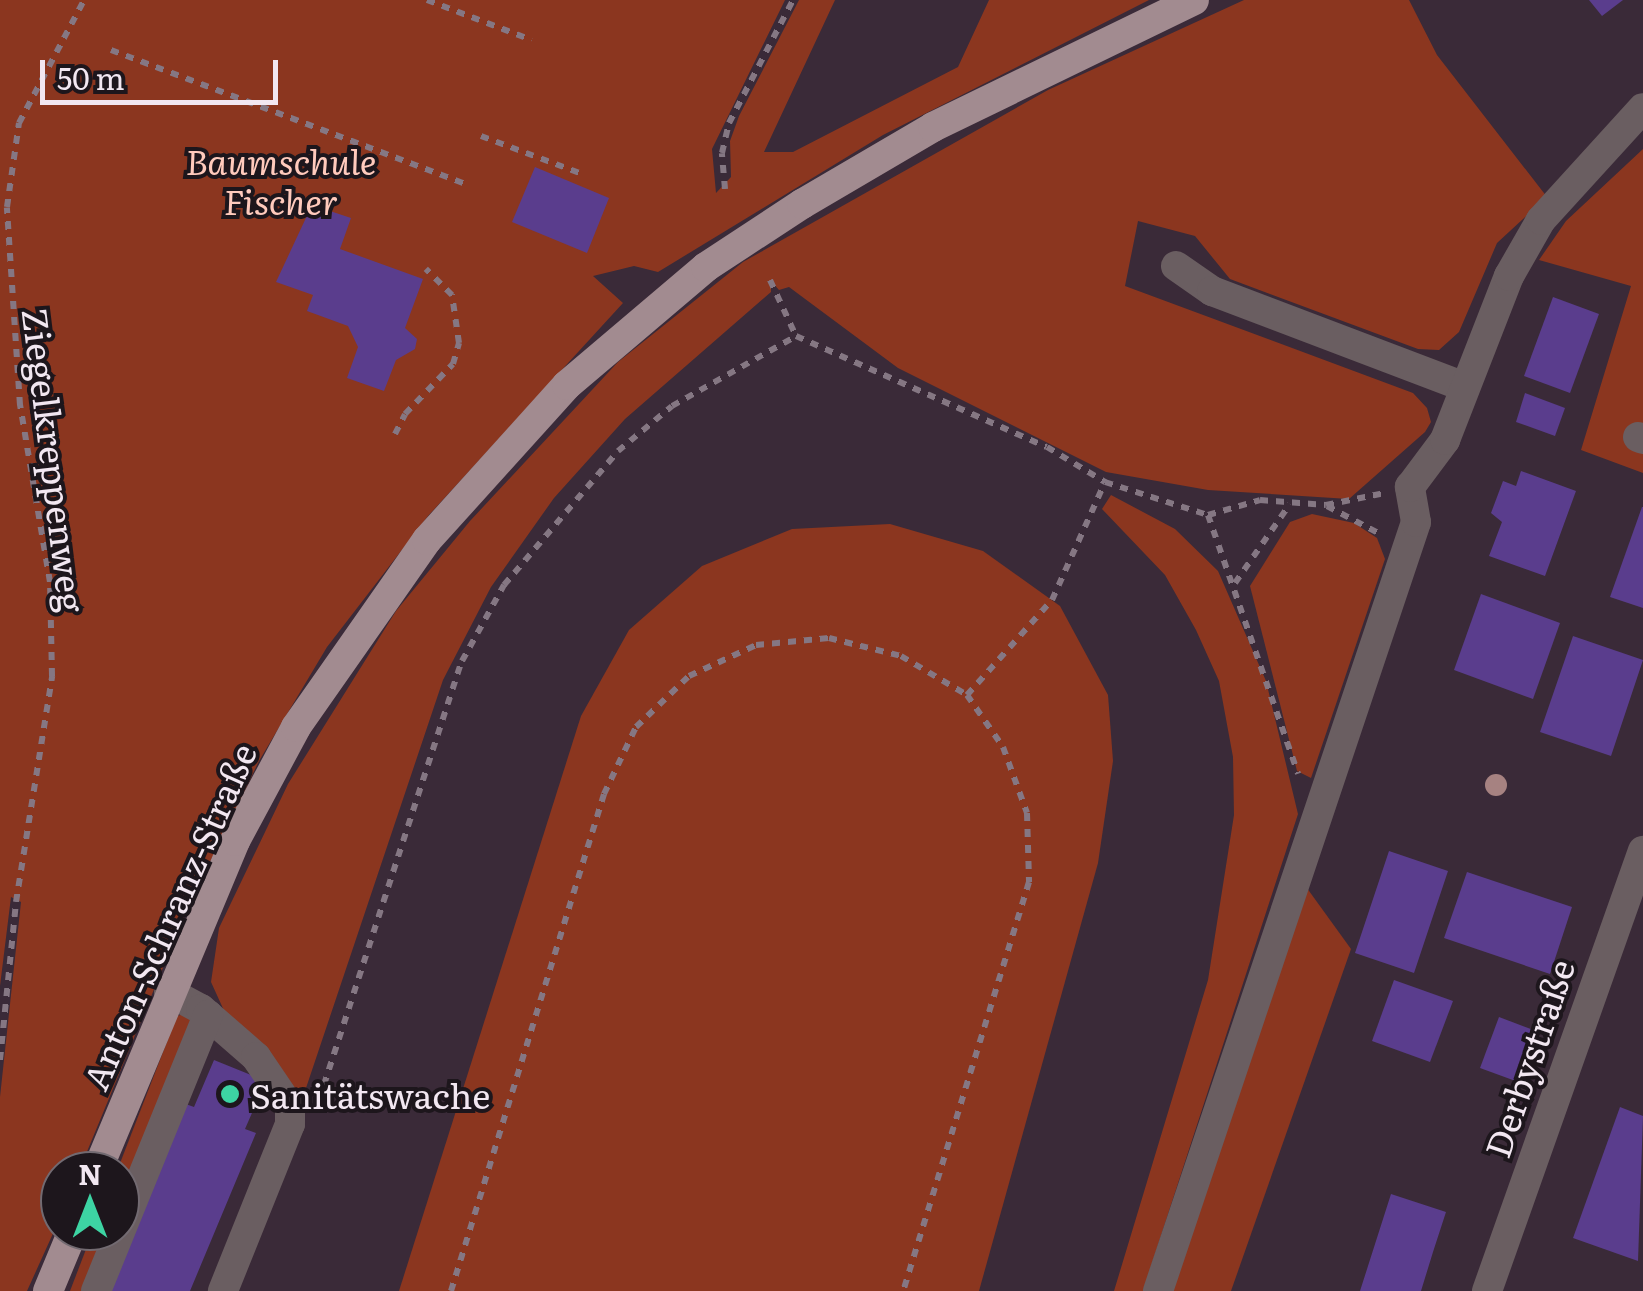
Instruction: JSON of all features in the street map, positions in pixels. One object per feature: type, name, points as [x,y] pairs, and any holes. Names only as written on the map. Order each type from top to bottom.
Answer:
[{"type":"main road","name":"Anton-Schranz-Straße","points":[[105,1151],[169,992],[267,774],[306,710],[428,540],[567,385],[693,278],[802,204],[933,127],[1194,0]]},
{"type":"main road","points":[[48,1291],[65,1251]]},
{"type":"street","points":[[1158,1291],[1416,522],[1410,487],[1444,440],[1462,386],[1541,220],[1643,108]]},
{"type":"street","points":[[1176,266],[1212,291],[1462,386]]},
{"type":"street","name":"Derbystraße","points":[[1494,1290],[1643,851]]},
{"type":"street","points":[[169,992],[208,1015],[256,1058],[290,1107],[290,1124],[223,1291]]},
{"type":"street","points":[[96,1291],[208,1015]]},
{"type":"path","name":"Ziegelkreppenweg","points":[[0,1060],[52,676],[50,582],[20,406],[7,207],[19,123],[84,0]]},
{"type":"path","points":[[427,0],[532,40]]},
{"type":"path","points":[[726,189],[722,153],[729,122],[793,0]]},
{"type":"path","points":[[111,50],[466,184]]},
{"type":"path","points":[[481,136],[584,175]]},
{"type":"path","points":[[394,434],[453,364],[459,343],[452,295],[426,269]]},
{"type":"path","points":[[770,280],[796,336],[1047,447],[1105,482],[1208,516],[1260,500],[1326,505],[1410,487]]},
{"type":"path","points":[[314,1115],[462,661],[504,585],[618,451],[672,406],[796,336]]},
{"type":"path","points":[[968,694],[1052,600],[1105,482]]},
{"type":"path","points":[[1235,583],[1291,503]]},
{"type":"path","points":[[1326,505],[1406,550]]},
{"type":"path","points":[[1208,516],[1235,583],[1314,823]]},
{"type":"path","points":[[451,1291],[604,794],[636,727],[689,676],[756,644],[829,638],[901,656],[968,694],[1003,747],[1026,812],[1029,882],[903,1291]]},
{"type":"green space","name":"Baumschule Fischer","points":[[0,0],[785,0],[712,149],[716,193],[731,177],[730,141],[739,116],[799,0],[835,0],[764,152],[793,152],[958,67],[989,0],[1149,0],[883,135],[658,272],[634,266],[593,276],[623,303],[428,516],[327,647],[259,761],[188,907],[87,1151],[40,1151],[40,1251],[45,1251],[27,1291],[0,1291],[0,1097],[21,902],[11,897],[0,986]]},
{"type":"green space","points":[[1244,0],[1409,0],[1437,55],[1547,197],[1497,243],[1459,332],[1439,350],[1418,349],[1230,279],[1195,236],[1138,221],[1125,286],[1413,393],[1427,408],[1431,422],[1425,432],[1349,499],[1208,490],[1106,472],[898,368],[789,287],[779,290],[771,281],[771,292],[625,419],[554,498],[491,587],[443,680],[303,1097],[226,1015],[211,982],[219,928],[288,784],[396,611],[470,521],[618,362],[743,262],[1048,90]]},
{"type":"green space","points":[[1643,149],[1643,473],[1581,450],[1631,286],[1539,260],[1566,221]]},
{"type":"green space","points":[[1111,495],[1175,529],[1218,571],[1266,681],[1298,814],[1143,1291],[1114,1291],[1208,980],[1234,815],[1233,757],[1219,681],[1196,630],[1165,575],[1102,509]]},
{"type":"green space","points":[[1312,514],[1354,523],[1377,538],[1385,559],[1311,778],[1297,771],[1250,586],[1290,522]]},
{"type":"green space","points":[[890,524],[983,551],[1060,606],[1108,695],[1113,761],[1098,863],[979,1291],[399,1291],[581,716],[629,630],[702,566],[792,529]]},
{"type":"green space","points":[[1304,884],[1351,949],[1231,1291],[1171,1291]]},
{"type":"green space","points":[[177,1016],[197,1016],[140,1155],[140,1151],[125,1151]]},
{"type":"green space","points":[[85,1251],[101,1251],[84,1291],[70,1291]]},
{"type":"building","points":[[1589,0],[1623,0],[1602,16]]},
{"type":"building","points":[[535,167],[609,198],[587,253],[512,222]]},
{"type":"building","points":[[312,205],[351,218],[340,249],[423,279],[405,328],[417,339],[415,349],[396,360],[384,391],[347,378],[358,347],[348,326],[307,311],[313,295],[276,282]]},
{"type":"building","points":[[1553,297],[1599,314],[1570,393],[1524,376]]},
{"type":"building","points":[[1525,393],[1565,408],[1555,436],[1516,422]]},
{"type":"building","points":[[1521,471],[1576,491],[1545,576],[1489,556],[1502,522],[1491,513],[1503,481],[1516,486]]},
{"type":"building","points":[[1643,507],[1643,608],[1610,597]]},
{"type":"building","points":[[1481,594],[1560,623],[1533,699],[1454,670]]},
{"type":"building","points":[[1573,636],[1643,660],[1611,756],[1540,732]]},
{"type":"building","points":[[1389,851],[1448,871],[1414,973],[1355,953]]},
{"type":"building","points":[[1467,872],[1572,907],[1550,974],[1444,938]]},
{"type":"building","points":[[1394,980],[1453,1001],[1430,1062],[1372,1041]]},
{"type":"building","points":[[1499,1017],[1539,1032],[1521,1083],[1480,1068]]},
{"type":"building","points":[[214,1060],[266,1081],[245,1129],[256,1133],[190,1291],[104,1291],[121,1251],[140,1251],[140,1205],[183,1103],[194,1107]]},
{"type":"building","points":[[1620,1107],[1643,1116],[1638,1261],[1573,1238]]},
{"type":"building","points":[[1391,1194],[1446,1212],[1421,1291],[1360,1291]]},
{"type":"place","name":"Sanitätswache","points":[[230,1094]]}]
